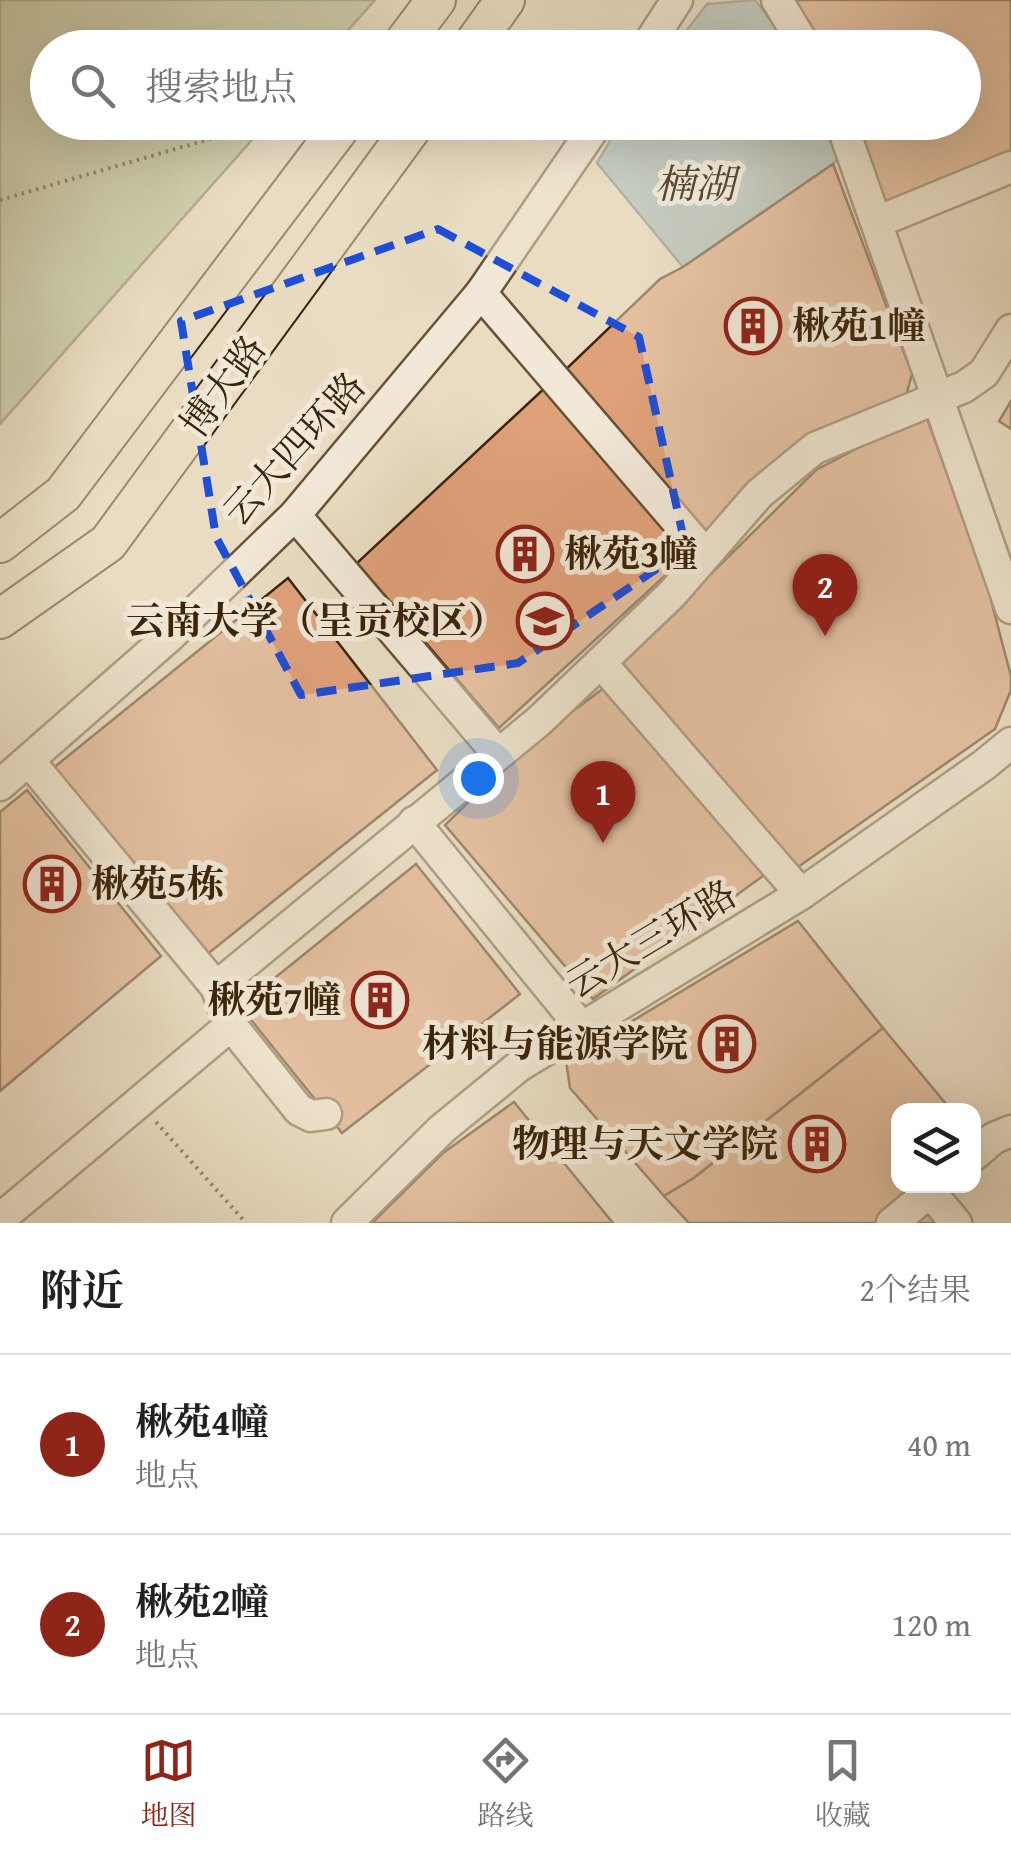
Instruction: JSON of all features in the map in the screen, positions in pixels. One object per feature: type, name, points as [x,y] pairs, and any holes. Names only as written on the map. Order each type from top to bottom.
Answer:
[{"type":"main road","points":[[414,30],[436,0]]},
{"type":"main road","points":[[483,30],[505,0]]},
{"type":"main road","name":"博大路","points":[[0,543],[63,494],[330,140]]},
{"type":"main road","name":"博大路","points":[[0,618],[108,543],[403,140]]},
{"type":"lane","points":[[658,30],[677,0]]},
{"type":"lane","points":[[777,0],[795,30]]},
{"type":"lane","name":"云大四环路","points":[[0,785],[171,634],[296,515],[481,293],[586,140]]},
{"type":"lane","points":[[848,140],[1011,608]]},
{"type":"lane","points":[[878,222],[1011,167]]},
{"type":"lane","points":[[481,293],[705,554]]},
{"type":"lane","points":[[216,986],[602,664],[672,594],[758,494],[816,448],[964,388],[984,373],[1011,330]]},
{"type":"lane","points":[[296,515],[498,754]]},
{"type":"lane","points":[[602,664],[801,894]]},
{"type":"lane","name":"云大三环路","points":[[347,1223],[442,1130],[518,1066],[801,894],[1011,743]]},
{"type":"lane","points":[[30,762],[216,986],[231,1025],[299,1110],[311,1116],[326,1114]]},
{"type":"lane","points":[[414,822],[582,1028]]},
{"type":"lane","points":[[0,1219],[231,1025]]},
{"type":"lane","points":[[981,1149],[1011,1131]]},
{"type":"lane","points":[[892,1223],[929,1193]]},
{"type":"lane","points":[[937,1193],[956,1223]]},
{"type":"path","points":[[0,200],[206,140]]},
{"type":"path","points":[[138,1103],[246,1223]]},
{"type":"highlighted area","points":[[438,229],[639,337],[686,549],[518,663],[301,695],[216,537],[181,321]]},
{"type":"green space","points":[[0,0],[375,0],[348,30],[30,30],[30,140],[252,140],[0,424]]},
{"type":"water","points":[[755,0],[779,30],[687,30],[707,4]]},
{"type":"water","name":"楠湖","points":[[610,140],[835,140],[842,154],[683,267],[597,163]]},
{"type":"building","points":[[794,0],[1011,0],[1011,157],[887,210],[863,140],[981,140],[981,30],[811,30]]},
{"type":"building","name":"楸苑1幢","points":[[833,164],[912,374],[906,396],[821,429],[753,480],[701,536],[562,373],[660,279]]},
{"type":"building","name":"楸苑3幢","points":[[550,383],[684,545],[680,562],[499,728],[357,563]]},
{"type":"building","points":[[1011,401],[1011,429],[999,421]]},
{"type":"building","points":[[925,413],[985,578],[1011,676],[1011,690],[995,729],[798,867],[786,865],[627,682],[621,663],[816,470]]},
{"type":"building","points":[[288,578],[437,770],[205,956],[52,769]]},
{"type":"building","points":[[608,685],[762,861],[763,876],[593,999],[445,825],[526,746]]},
{"type":"building","name":"楸苑5栋","points":[[27,790],[161,956],[0,1091],[0,812]]},
{"type":"building","name":"楸苑7幢","points":[[416,864],[520,994],[342,1133],[240,1006]]},
{"type":"building","name":"材料与能源学院","points":[[798,921],[883,1028],[694,1178],[664,1196],[570,1088],[566,1061]]},
{"type":"building","name":"物理与天文学院","points":[[883,1028],[945,1103],[891,1103],[891,1193],[914,1193],[878,1223],[689,1223],[664,1196],[694,1178]]},
{"type":"building","points":[[514,1102],[613,1223],[372,1223],[443,1153]]},
{"type":"building","points":[[929,1210],[939,1223],[914,1223]]},
{"type":"place","name":"楸苑1幢","points":[[753,326]]},
{"type":"place","name":"楸苑3幢","points":[[525,554]]},
{"type":"place","name":"云南大学（呈贡校区）","points":[[545,621]]},
{"type":"place","name":"楸苑2幢","points":[[825,636]]},
{"type":"place","name":"楸苑4幢","points":[[603,843]]},
{"type":"place","name":"楸苑5栋","points":[[52,884]]},
{"type":"place","name":"楸苑7幢","points":[[380,1000]]},
{"type":"place","name":"材料与能源学院","points":[[727,1044]]},
{"type":"place","name":"物理与天文学院","points":[[817,1144]]}]
